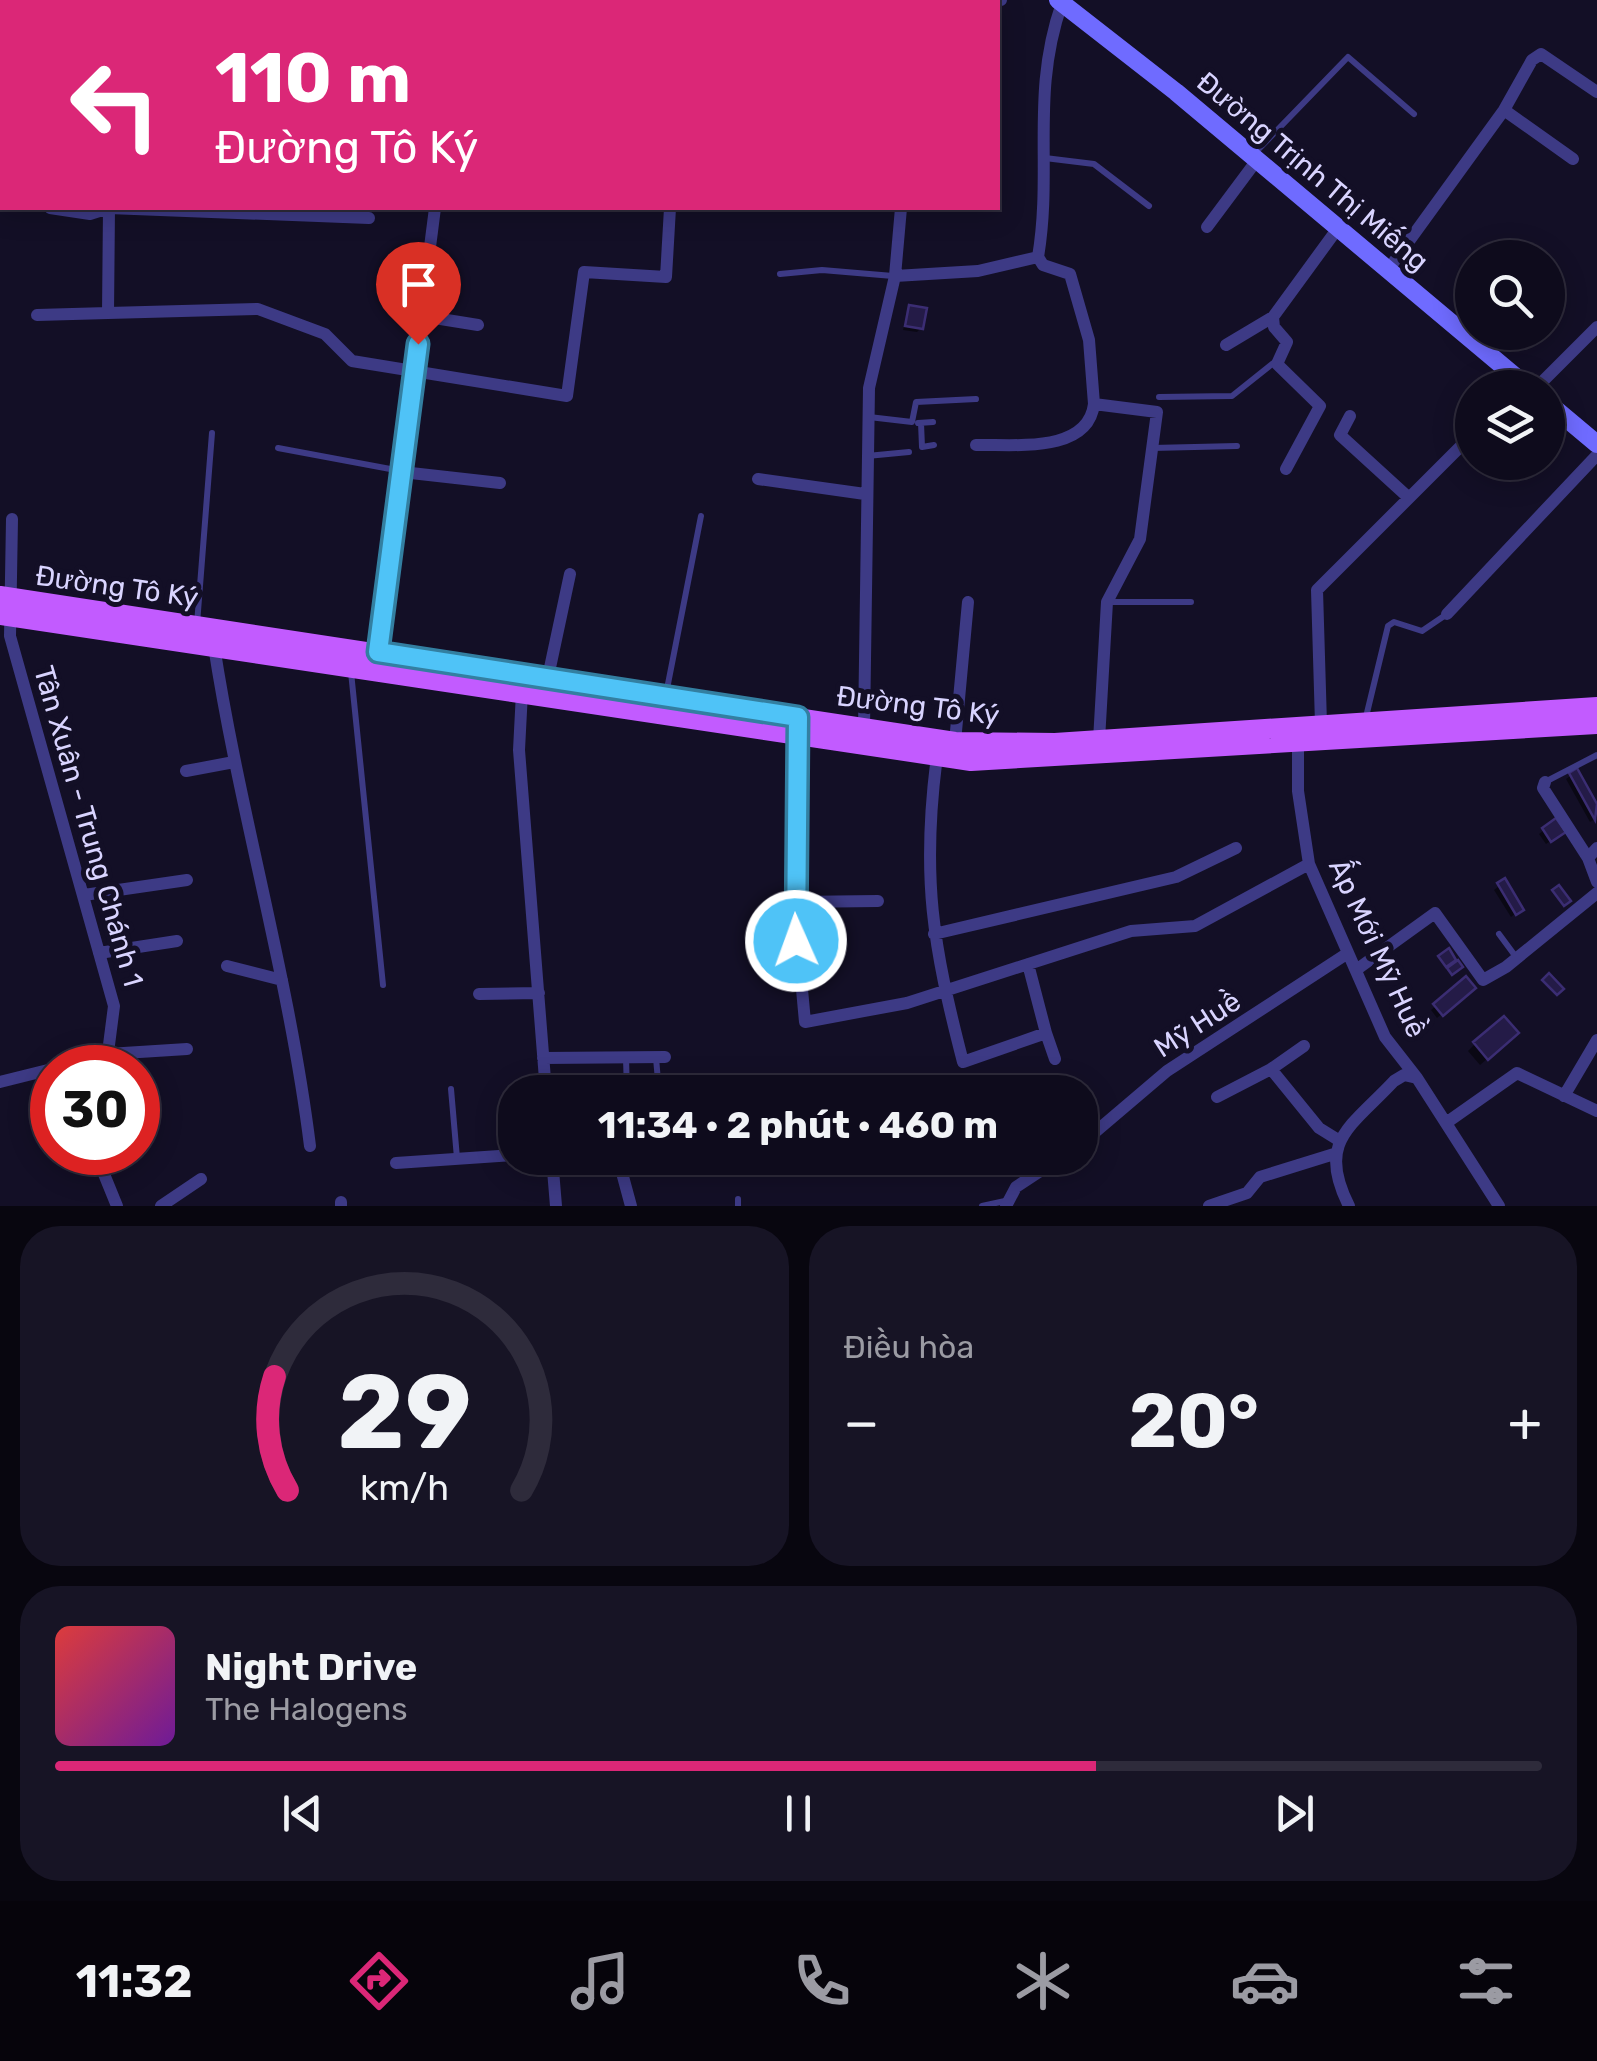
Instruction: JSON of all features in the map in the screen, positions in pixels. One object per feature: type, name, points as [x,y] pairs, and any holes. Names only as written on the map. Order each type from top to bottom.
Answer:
[{"type":"main road","name":"Đường Trịnh Thị Miếng","points":[[1060,2],[1511,370]]},
{"type":"main road","points":[[1565,417],[1597,444]]},
{"type":"main road","name":"Đường Tô Ký","points":[[6,606],[197,626],[666,695],[798,726]]},
{"type":"main road","name":"Đường Tô Ký","points":[[6,606],[214,646],[522,692],[864,736],[955,742],[1099,740],[1597,707]]},
{"type":"main road","name":"Đường Tô Ký","points":[[864,736],[937,756],[1014,761],[1597,724]]},
{"type":"street","points":[[976,445],[1048,444],[1092,420],[1089,340],[1070,274],[1044,265],[1038,257],[1043,220],[1042,88],[1048,44],[1060,2]]},
{"type":"street","points":[[1388,270],[1504,110],[1532,60],[1541,54],[1597,92]]},
{"type":"street","points":[[1504,110],[1572,159]]},
{"type":"street","points":[[1207,227],[1255,158]]},
{"type":"street","points":[[63,210],[90,214],[103,210]]},
{"type":"street","points":[[108,313],[109,210]]},
{"type":"street","points":[[161,210],[368,218]]},
{"type":"street","points":[[378,652],[435,210]]},
{"type":"street","points":[[36,315],[258,309],[324,334],[352,361],[567,396],[584,272],[666,277],[670,210]]},
{"type":"street","points":[[864,736],[869,388],[895,276],[901,210]]},
{"type":"street","points":[[1226,345],[1273,317],[1338,228]]},
{"type":"street","points":[[895,276],[978,271],[1038,257]]},
{"type":"street","points":[[422,316],[478,325]]},
{"type":"street","points":[[1273,317],[1274,327],[1287,342],[1276,361],[1320,406],[1286,469]]},
{"type":"street","points":[[1552,370],[1597,327]]},
{"type":"street","points":[[1094,404],[1158,404],[1140,539],[1107,602],[1099,740]]},
{"type":"street","points":[[1350,416],[1340,435],[1408,498]]},
{"type":"street","points":[[1321,724],[1317,590],[1455,452]]},
{"type":"street","points":[[1448,614],[1597,455]]},
{"type":"street","points":[[402,472],[500,483]]},
{"type":"street","points":[[758,479],[865,494]]},
{"type":"street","name":"Tân Xuân - Trung Chánh 1","points":[[12,518],[6,606],[10,636],[114,1006],[109,1045]]},
{"type":"street","points":[[548,678],[570,574]]},
{"type":"street","points":[[955,742],[968,602]]},
{"type":"street","points":[[214,646],[234,762],[282,980],[310,1146]]},
{"type":"street","points":[[522,692],[519,750],[544,1075]]},
{"type":"street","points":[[798,726],[794,902],[805,1022],[864,1014],[1131,931],[1195,926],[1309,864]]},
{"type":"street","name":"Ấp Mới Mỹ Huề","points":[[1298,743],[1298,791],[1309,864],[1386,1037],[1499,1206]]},
{"type":"street","points":[[937,756],[927,876],[944,991],[962,1062],[1046,1033]]},
{"type":"street","points":[[186,771],[234,762]]},
{"type":"street","points":[[1544,782],[1542,788],[1592,853],[1597,882]]},
{"type":"street","points":[[934,934],[1176,877],[1236,848]]},
{"type":"street","points":[[84,895],[187,880]]},
{"type":"street","points":[[1356,970],[1435,913],[1483,980],[1517,958],[1597,893]]},
{"type":"street","points":[[794,902],[878,901]]},
{"type":"street","points":[[100,953],[177,941]]},
{"type":"street","name":"Mỹ Huề","points":[[1098,1127],[1167,1071],[1348,953]]},
{"type":"street","points":[[1028,964],[1055,1059]]},
{"type":"street","points":[[228,966],[282,980]]},
{"type":"street","points":[[479,994],[539,994]]},
{"type":"street","points":[[1216,1097],[1272,1069],[1304,1046]]},
{"type":"street","points":[[160,1053],[186,1049]]},
{"type":"street","points":[[1564,1096],[1595,1049]]},
{"type":"street","points":[[543,1058],[661,1057]]},
{"type":"street","points":[[1272,1069],[1337,1148]]},
{"type":"street","points":[[1446,1122],[1517,1073],[1597,1111]]},
{"type":"street","points":[[0,1082],[30,1074]]},
{"type":"street","points":[[1209,1206],[1247,1193],[1260,1177],[1337,1148],[1394,1081],[1404,1075],[1417,1078]]},
{"type":"street","points":[[1337,1148],[1333,1170],[1349,1206]]},
{"type":"street","points":[[396,1163],[498,1156]]},
{"type":"street","points":[[105,1175],[118,1206]]},
{"type":"street","points":[[553,1175],[556,1206]]},
{"type":"street","points":[[623,1175],[631,1206]]},
{"type":"street","points":[[1005,1204],[1016,1187],[1034,1175]]},
{"type":"street","points":[[161,1206],[200,1179]]},
{"type":"lane","points":[[1255,158],[1348,57],[1414,114]]},
{"type":"lane","points":[[1042,158],[1094,164],[1149,206]]},
{"type":"lane","points":[[780,274],[822,270],[895,276]]},
{"type":"lane","points":[[1158,404],[1232,396],[1276,361]]},
{"type":"lane","points":[[934,445],[922,447],[916,402],[976,398]]},
{"type":"lane","points":[[868,417],[933,422]]},
{"type":"lane","points":[[197,626],[212,433]]},
{"type":"lane","points":[[1150,448],[1237,446]]},
{"type":"lane","points":[[278,448],[402,472]]},
{"type":"lane","points":[[866,456],[910,452]]},
{"type":"lane","points":[[666,695],[702,516]]},
{"type":"lane","points":[[1107,602],[1190,602]]},
{"type":"lane","points":[[1365,722],[1388,626],[1394,622],[1422,632],[1448,614]]},
{"type":"lane","points":[[350,665],[382,985]]},
{"type":"lane","points":[[1544,782],[1597,754]]},
{"type":"lane","points":[[1499,934],[1517,958]]},
{"type":"lane","points":[[626,1057],[626,1075]]},
{"type":"lane","points":[[660,1075],[661,1057]]},
{"type":"lane","points":[[452,1089],[457,1159]]},
{"type":"lane","points":[[982,1206],[1005,1204]]},
{"type":"building","points":[[909,305],[927,308],[923,329],[905,326]]},
{"type":"building","points":[[1577,768],[1597,804],[1595,820],[1569,773]]},
{"type":"building","points":[[1556,818],[1566,832],[1551,842],[1542,828]]},
{"type":"building","points":[[1505,878],[1524,910],[1516,915],[1497,883]]},
{"type":"building","points":[[1559,885],[1571,901],[1564,906],[1552,890]]},
{"type":"building","points":[[1449,948],[1456,960],[1446,967],[1438,956]]},
{"type":"building","points":[[1458,960],[1463,967],[1452,975],[1447,968]]},
{"type":"building","points":[[1549,973],[1564,989],[1557,995],[1542,980]]},
{"type":"building","points":[[1466,976],[1476,988],[1443,1016],[1433,1004]]},
{"type":"building","points":[[1504,1016],[1519,1033],[1488,1060],[1473,1042]]},
{"type":"route","points":[[418,344],[378,652],[798,717],[796,941]]}]
